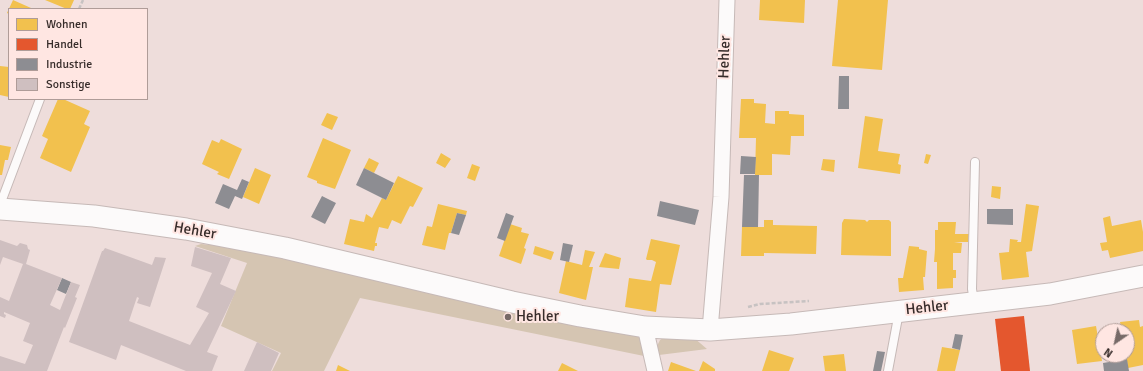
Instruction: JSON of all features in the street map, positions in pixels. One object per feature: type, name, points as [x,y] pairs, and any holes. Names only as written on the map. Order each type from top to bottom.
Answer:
[{"type":"main road","name":"Hehler","points":[[0,209],[94,216],[186,228],[285,248],[520,304],[645,327],[710,330],[791,324],[1057,293],[1143,276]]},
{"type":"street","name":"Hehler","points":[[710,330],[721,197],[727,0]]},
{"type":"street","points":[[645,327],[655,371]]},
{"type":"lane","points":[[0,200],[3,197],[40,100]]},
{"type":"lane","points":[[974,303],[972,289],[975,162]]},
{"type":"lane","points":[[888,371],[899,311]]},
{"type":"path","points":[[746,307],[760,304],[810,301]]},
{"type":"shaded area","points":[[201,244],[260,250],[638,336],[644,348],[644,356],[360,298],[324,371],[272,371],[281,353],[221,326],[247,263],[195,246]]},
{"type":"shaded area","points":[[665,337],[693,337],[707,349],[659,355],[657,346],[660,340]]},
{"type":"building: Wohnen","points":[[13,0],[31,8],[9,8]]},
{"type":"building: Wohnen","points":[[45,0],[74,0],[70,8],[65,8]]},
{"type":"building: Wohnen","points":[[760,0],[805,0],[804,23],[759,20]]},
{"type":"building: Wohnen","points":[[838,0],[888,0],[882,70],[832,66]]},
{"type":"building: Wohnen","points":[[0,66],[8,67],[8,97],[0,95]]},
{"type":"building: Wohnen","points":[[741,99],[754,99],[754,103],[766,104],[765,123],[775,124],[775,111],[789,111],[789,114],[804,115],[804,136],[791,136],[790,155],[772,154],[772,175],[755,175],[756,138],[739,138]]},
{"type":"building: Wohnen","points":[[58,100],[65,100],[90,111],[84,124],[90,127],[71,172],[40,158],[48,139],[42,136]]},
{"type":"building: Wohnen","points":[[327,113],[338,117],[332,130],[321,125]]},
{"type":"building: Wohnen","points":[[865,116],[883,119],[878,151],[900,154],[898,164],[901,165],[900,174],[858,168]]},
{"type":"building: Wohnen","points":[[323,138],[351,150],[335,189],[317,183],[317,181],[307,177]]},
{"type":"building: Wohnen","points":[[221,139],[242,149],[229,179],[217,174],[219,172],[202,164],[212,140],[219,143]]},
{"type":"building: Wohnen","points":[[0,145],[11,147],[8,160],[5,160],[2,175],[0,175]]},
{"type":"building: Wohnen","points":[[441,153],[451,159],[445,168],[436,163]]},
{"type":"building: Wohnen","points":[[926,154],[931,155],[928,164],[924,163]]},
{"type":"building: Wohnen","points":[[369,158],[379,163],[374,173],[364,168]]},
{"type":"building: Wohnen","points":[[823,159],[835,160],[834,172],[821,170]]},
{"type":"building: Wohnen","points":[[472,164],[480,167],[475,181],[467,178]]},
{"type":"building: Wohnen","points":[[255,168],[271,175],[259,204],[243,197]]},
{"type":"building: Wohnen","points":[[398,176],[423,188],[413,207],[410,206],[401,224],[392,220],[388,229],[379,227],[375,243],[377,243],[377,246],[375,246],[374,251],[344,244],[350,219],[364,222],[366,214],[372,218],[382,198],[386,200]]},
{"type":"building: Wohnen","points":[[992,186],[1001,187],[1000,199],[991,197]]},
{"type":"building: Wohnen","points":[[438,204],[467,211],[466,215],[457,213],[451,233],[449,233],[445,250],[422,245],[427,226],[432,227]]},
{"type":"building: Wohnen","points":[[1026,204],[1039,206],[1032,251],[1026,252],[1029,277],[1002,280],[999,253],[1009,252],[1010,239],[1021,242]]},
{"type":"building: Wohnen","points":[[1110,216],[1112,226],[1141,220],[1143,232],[1143,251],[1110,258],[1108,250],[1102,251],[1100,243],[1107,242],[1103,218]]},
{"type":"building: Wohnen","points":[[844,219],[865,220],[867,222],[869,220],[889,220],[891,222],[891,256],[841,255],[842,223]]},
{"type":"building: Wohnen","points":[[764,220],[773,220],[773,225],[817,226],[816,254],[764,253],[764,256],[741,256],[742,227],[764,227]]},
{"type":"building: Wohnen","points":[[938,222],[956,222],[955,234],[969,234],[968,242],[954,242],[962,243],[961,253],[953,253],[953,270],[956,270],[956,278],[953,278],[953,288],[937,289],[937,262],[934,262],[935,230],[938,230]]},
{"type":"building: Wohnen","points":[[510,224],[522,228],[521,232],[529,234],[524,248],[526,249],[521,264],[499,256]]},
{"type":"building: Wohnen","points":[[651,239],[680,245],[671,285],[660,284],[656,312],[625,307],[629,278],[651,281],[656,262],[646,259]]},
{"type":"building: Wohnen","points":[[535,246],[554,252],[551,260],[533,254]]},
{"type":"building: Wohnen","points":[[909,246],[919,247],[919,249],[927,251],[925,277],[923,277],[924,290],[899,292],[898,278],[903,278]]},
{"type":"building: Wohnen","points":[[585,250],[595,252],[589,267],[593,267],[586,300],[559,293],[566,261],[582,265]]},
{"type":"building: Wohnen","points":[[605,253],[621,258],[619,269],[599,267]]},
{"type":"building: Wohnen","points":[[1139,320],[1140,327],[1143,326],[1143,365],[1128,368],[1127,363],[1135,363],[1135,323],[1120,322]]},
{"type":"building: Wohnen","points":[[1095,326],[1095,362],[1077,364],[1072,330]]},
{"type":"building: Wohnen","points":[[942,347],[960,350],[955,371],[937,371]]},
{"type":"building: Wohnen","points":[[769,350],[794,358],[789,371],[762,371]]},
{"type":"building: Wohnen","points":[[844,354],[846,371],[825,371],[823,356]]},
{"type":"building: Wohnen","points":[[703,361],[715,369],[715,371],[699,371]]},
{"type":"building: Wohnen","points":[[671,362],[696,371],[668,371]]},
{"type":"building: Wohnen","points":[[562,363],[578,371],[558,371]]},
{"type":"building: Wohnen","points":[[338,365],[350,371],[336,371]]},
{"type":"building: Handel","points":[[1024,316],[1030,371],[1001,371],[995,319]]},
{"type":"building: Industrie","points":[[839,76],[849,76],[849,109],[838,109]]},
{"type":"building: Industrie","points":[[741,156],[756,157],[755,174],[740,174]]},
{"type":"building: Industrie","points":[[364,168],[394,183],[386,200],[356,185]]},
{"type":"building: Industrie","points":[[744,175],[759,175],[758,227],[742,227]]},
{"type":"building: Industrie","points":[[242,179],[249,182],[242,199],[235,196],[229,209],[215,203],[223,184],[237,190]]},
{"type":"building: Industrie","points":[[322,196],[336,203],[325,224],[311,217]]},
{"type":"building: Industrie","points":[[660,201],[699,210],[695,225],[657,216]]},
{"type":"building: Industrie","points":[[987,209],[1013,209],[1013,225],[987,224]]},
{"type":"building: Industrie","points":[[457,213],[466,215],[459,235],[451,233]]},
{"type":"building: Industrie","points":[[506,213],[514,216],[505,241],[497,238]]},
{"type":"building: Industrie","points":[[563,243],[573,245],[569,262],[560,260]]},
{"type":"building: Industrie","points":[[62,278],[71,282],[66,294],[57,290]]},
{"type":"building: Industrie","points":[[955,334],[963,335],[960,350],[952,348]]},
{"type":"building: Industrie","points":[[877,351],[885,352],[881,371],[873,371]]},
{"type":"building: Industrie","points":[[1103,363],[1128,363],[1129,371],[1104,371]]},
{"type":"building: Sonstige","points":[[0,240],[17,246],[20,243],[27,245],[28,249],[30,250],[26,264],[62,278],[50,305],[60,310],[71,282],[80,285],[75,297],[77,298],[47,371],[0,371],[0,356],[25,364],[33,345],[23,341],[30,323],[4,312],[6,315],[5,318],[0,316],[0,297],[9,301],[23,264],[3,257],[0,265]]},
{"type":"building: Sonstige","points":[[195,247],[231,258],[220,284],[236,291],[207,352],[218,356],[212,371],[186,371],[121,345],[116,360],[69,342],[102,251],[105,248],[152,265],[155,257],[166,258],[150,307],[137,303],[139,298],[137,297],[129,321],[190,345],[209,313],[196,307],[212,273],[191,266]]},
{"type":"building: Sonstige","points":[[257,342],[279,353],[271,371],[244,371]]},
{"type":"place","name":"Hehler","points":[[508,317]]}]
